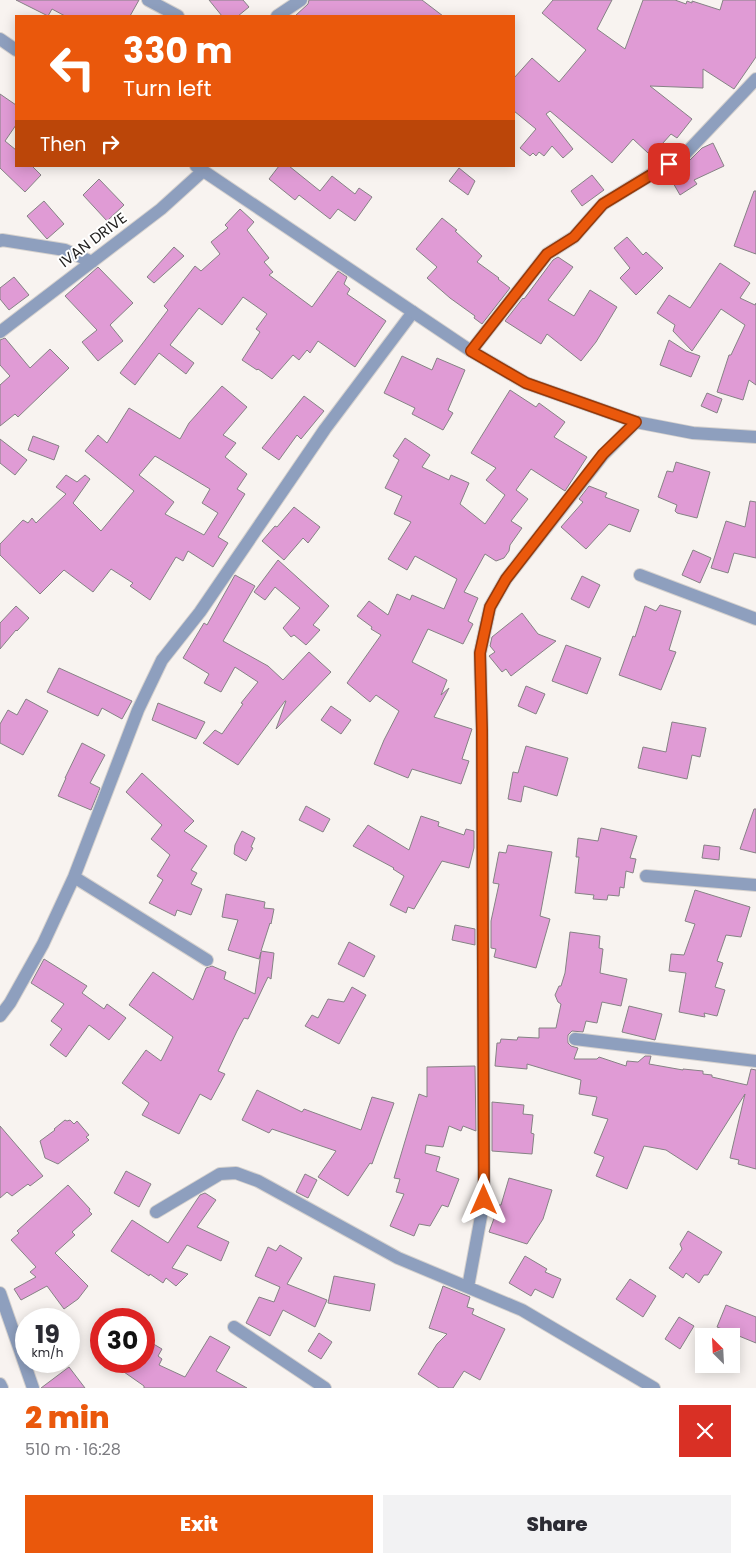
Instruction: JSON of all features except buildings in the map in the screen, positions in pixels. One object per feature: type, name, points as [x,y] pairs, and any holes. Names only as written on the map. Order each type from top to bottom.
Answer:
[{"type":"street","points":[[148,0],[176,15]]},
{"type":"street","points":[[278,15],[301,0]]},
{"type":"street","points":[[0,40],[15,49]]},
{"type":"street","points":[[471,351],[547,254],[574,237],[603,204],[686,154],[756,79]]},
{"type":"street","points":[[199,169],[471,351],[526,383],[636,422],[693,433],[756,437]]},
{"type":"street","name":"IVAN DRIVE","points":[[0,332],[161,209],[199,169]]},
{"type":"street","points":[[0,241],[65,250],[92,262]]},
{"type":"street","points":[[0,1016],[10,1003],[43,944],[74,878],[138,710],[162,660],[200,612],[325,429],[414,312]]},
{"type":"street","points":[[468,1287],[484,1200],[480,653],[490,607],[506,579],[603,454],[636,422]]},
{"type":"street","points":[[640,575],[756,619]]},
{"type":"street","points":[[646,876],[756,885]]},
{"type":"street","points":[[74,878],[207,960]]},
{"type":"street","points":[[575,1039],[756,1062]]},
{"type":"street","points":[[156,1212],[220,1174],[236,1173],[258,1181],[398,1258],[522,1310],[654,1388]]},
{"type":"street","points":[[0,1293],[33,1388]]},
{"type":"street","points":[[234,1327],[325,1388]]},
{"type":"street","points":[[0,1384],[2,1388]]},
{"type":"route","points":[[484,1200],[480,653],[490,607],[506,579],[603,454],[636,422],[526,383],[471,351],[547,254],[574,237],[603,204],[669,164]]}]
